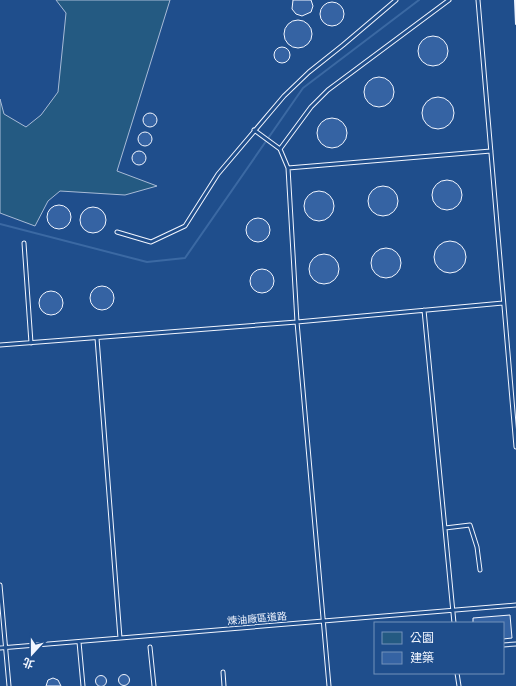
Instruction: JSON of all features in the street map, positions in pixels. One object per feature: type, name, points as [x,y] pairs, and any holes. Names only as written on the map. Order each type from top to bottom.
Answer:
[{"type":"lane","points":[[118,232],[151,242],[185,226],[218,174],[284,96],[309,72],[344,46],[396,0]]},
{"type":"lane","points":[[280,149],[311,107],[328,90],[449,0]]},
{"type":"lane","points":[[478,0],[516,447]]},
{"type":"lane","points":[[254,130],[280,149],[288,168],[297,322],[329,686]]},
{"type":"lane","points":[[288,168],[491,151]]},
{"type":"lane","points":[[24,243],[31,343]]},
{"type":"lane","points":[[0,345],[297,322],[503,303]]},
{"type":"lane","points":[[424,310],[454,622]]},
{"type":"lane","points":[[97,338],[120,638]]},
{"type":"lane","points":[[445,528],[470,525],[477,547],[480,570]]},
{"type":"lane","points":[[0,585],[9,686]]},
{"type":"lane","name":"煉油廠區道路","points":[[0,648],[516,605]]},
{"type":"lane","points":[[79,642],[83,686]]},
{"type":"lane","points":[[504,646],[516,644]]},
{"type":"lane","points":[[150,647],[154,686]]},
{"type":"lane","points":[[223,672],[224,686]]},
{"type":"lane","points":[[457,674],[459,686]]},
{"type":"green space","points":[[56,0],[170,0],[117,171],[157,186],[125,195],[60,191],[48,201],[35,226],[0,213],[0,99],[4,114],[26,127],[41,115],[58,92],[66,13]]},
{"type":"building","points":[[293,0],[311,0],[313,6],[311,12],[302,16],[296,14],[292,9]]},
{"type":"building","points":[[332,2],[341,5],[344,14],[341,23],[332,26],[323,23],[320,14],[323,5]]},
{"type":"building","points":[[298,20],[308,24],[312,34],[308,44],[298,48],[288,44],[284,34],[288,24]]},
{"type":"building","points":[[433,36],[444,40],[448,51],[444,62],[433,66],[422,62],[418,51],[422,40]]},
{"type":"building","points":[[279,47],[285,47],[290,52],[288,61],[285,63],[279,63],[274,58],[274,52]]},
{"type":"building","points":[[379,77],[390,81],[394,92],[390,103],[379,107],[368,103],[364,92],[368,81]]},
{"type":"building","points":[[438,97],[444,98],[451,104],[454,113],[453,119],[447,126],[438,129],[432,128],[425,122],[422,113],[423,107],[429,100]]},
{"type":"building","points":[[147,113],[153,113],[157,117],[157,123],[153,127],[147,127],[143,123],[143,117]]},
{"type":"building","points":[[332,118],[338,119],[346,127],[346,139],[338,147],[332,148],[326,147],[318,139],[317,133],[318,127],[326,119]]},
{"type":"building","points":[[142,132],[148,132],[152,136],[152,142],[148,146],[142,146],[138,142],[138,136]]},
{"type":"building","points":[[136,151],[142,151],[146,155],[146,161],[142,165],[136,165],[132,161],[132,155]]},
{"type":"building","points":[[447,180],[458,184],[462,195],[458,206],[447,210],[436,206],[432,195],[436,184]]},
{"type":"building","points":[[383,186],[394,190],[398,201],[394,212],[383,216],[372,212],[368,201],[372,190]]},
{"type":"building","points":[[319,191],[330,195],[334,206],[330,217],[319,221],[308,217],[304,206],[308,195]]},
{"type":"building","points":[[59,205],[68,208],[71,217],[68,226],[59,229],[50,226],[47,217],[50,208]]},
{"type":"building","points":[[93,207],[102,211],[106,220],[102,229],[93,233],[84,229],[80,220],[84,211]]},
{"type":"building","points":[[258,218],[267,221],[270,230],[267,239],[258,242],[249,239],[246,230],[249,221]]},
{"type":"building","points":[[450,241],[461,246],[466,257],[461,268],[450,273],[439,268],[434,257],[439,246]]},
{"type":"building","points":[[386,248],[397,252],[401,263],[397,274],[386,278],[375,274],[371,263],[375,252]]},
{"type":"building","points":[[324,254],[335,258],[339,269],[335,280],[324,284],[313,280],[309,269],[313,258]]},
{"type":"building","points":[[262,269],[271,272],[274,281],[271,290],[262,293],[253,290],[250,281],[253,272]]},
{"type":"building","points":[[102,286],[111,289],[114,298],[111,307],[102,310],[93,307],[90,298],[93,289]]},
{"type":"building","points":[[51,291],[60,294],[63,303],[60,312],[51,315],[42,312],[39,303],[42,294]]},
{"type":"building","points":[[510,615],[512,638],[504,639],[504,622],[473,622],[473,618]]},
{"type":"building","points":[[124,674],[128,676],[130,680],[128,684],[124,686],[120,684],[118,680],[120,676]]},
{"type":"building","points":[[101,675],[105,677],[107,681],[105,685],[101,687],[97,685],[95,681],[97,677]]},
{"type":"building","points":[[53,678],[58,680],[61,686],[46,686],[48,680]]},
{"type":"waterway","points":[[0,224],[147,262],[185,258],[303,88],[419,0]]},
{"type":"wall","points":[[515,0],[516,24]]}]
